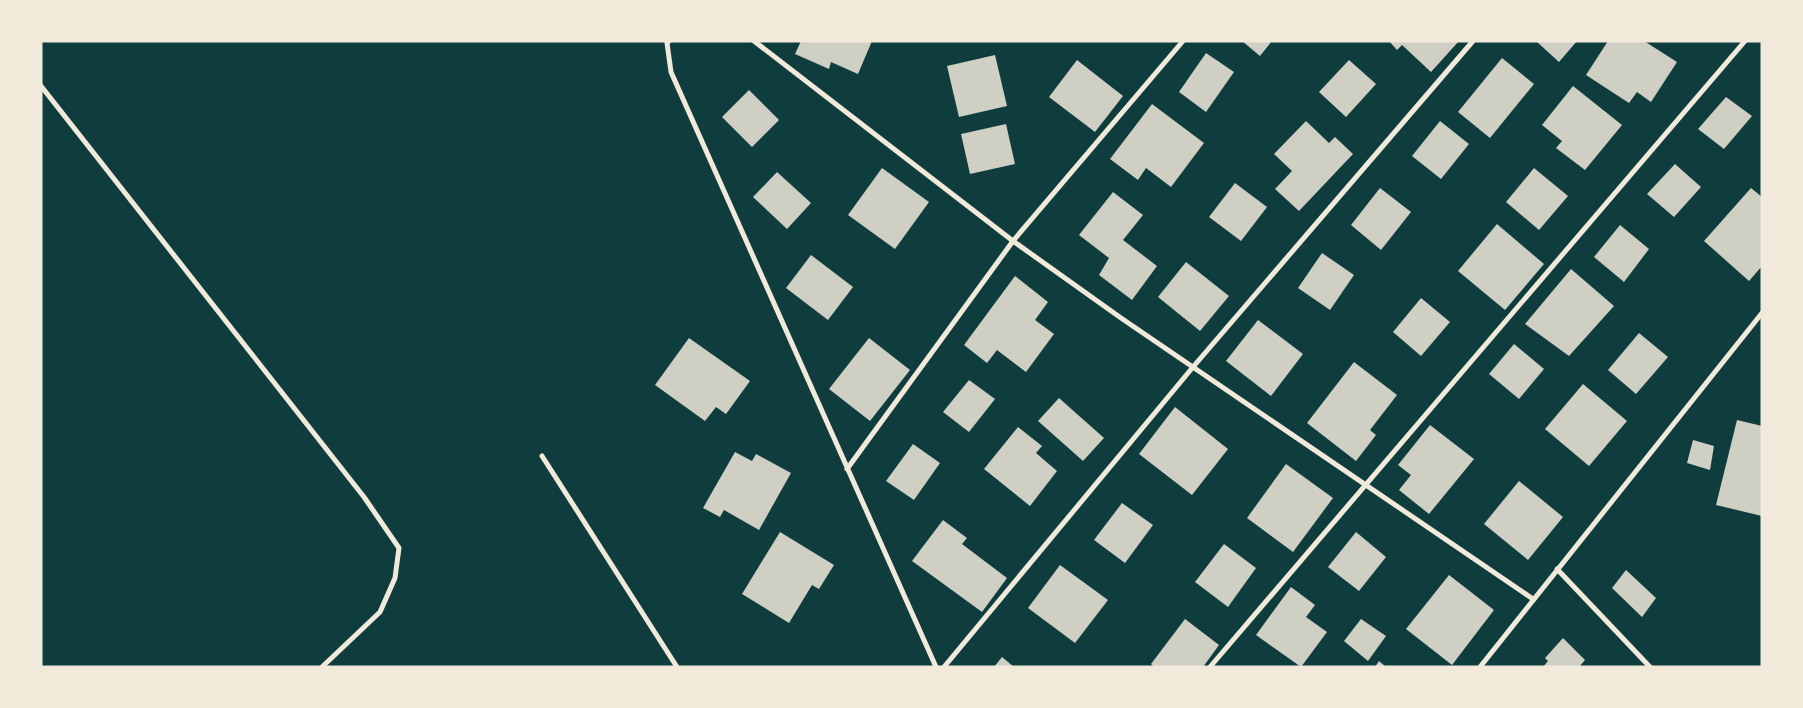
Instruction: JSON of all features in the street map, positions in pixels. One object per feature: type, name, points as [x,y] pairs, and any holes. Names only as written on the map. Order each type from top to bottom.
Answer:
[{"type":"street","points":[[669,41],[667,43],[671,72],[936,667]]},
{"type":"street","points":[[754,41],[1013,241],[1193,367],[1533,599]]},
{"type":"street","points":[[847,469],[1013,241],[1183,41]]},
{"type":"street","points":[[944,667],[1193,367],[1473,41]]},
{"type":"street","points":[[1210,667],[1745,41]]},
{"type":"street","points":[[41,86],[358,489],[399,548],[396,578],[380,612],[322,667]]},
{"type":"street","points":[[1480,667],[1762,313]]},
{"type":"street","points":[[542,456],[677,667]]},
{"type":"street","points":[[1557,568],[1650,667]]},
{"type":"building","points":[[801,41],[872,41],[858,74],[831,62],[829,69],[795,54]]},
{"type":"building","points":[[1242,41],[1272,41],[1260,56]]},
{"type":"building","points":[[1389,41],[1459,41],[1431,72],[1402,45],[1397,50]]},
{"type":"building","points":[[1536,41],[1577,41],[1559,62]]},
{"type":"building","points":[[1608,41],[1644,41],[1677,62],[1651,102],[1637,92],[1629,103],[1586,75]]},
{"type":"building","points":[[1206,53],[1234,72],[1206,112],[1179,92]]},
{"type":"building","points":[[995,55],[1007,106],[959,117],[947,66]]},
{"type":"building","points":[[1502,58],[1534,84],[1490,138],[1458,112]]},
{"type":"building","points":[[1077,60],[1123,96],[1095,132],[1049,97]]},
{"type":"building","points":[[1349,60],[1376,84],[1346,117],[1319,92]]},
{"type":"building","points":[[1573,86],[1622,125],[1585,170],[1556,148],[1562,141],[1542,125]]},
{"type":"building","points":[[749,90],[779,120],[752,147],[722,117]]},
{"type":"building","points":[[1726,97],[1752,116],[1724,149],[1698,129]]},
{"type":"building","points":[[1152,104],[1204,143],[1171,187],[1146,168],[1138,180],[1110,159]]},
{"type":"building","points":[[1306,121],[1329,143],[1335,137],[1353,154],[1299,211],[1275,189],[1292,171],[1274,154]]},
{"type":"building","points":[[1440,121],[1469,144],[1441,179],[1412,156]]},
{"type":"building","points":[[1006,124],[1015,164],[970,174],[961,134]]},
{"type":"building","points":[[1675,164],[1701,187],[1674,217],[1647,194]]},
{"type":"building","points":[[882,168],[929,202],[895,249],[848,215]]},
{"type":"building","points":[[1534,168],[1568,196],[1539,230],[1506,202]]},
{"type":"building","points":[[777,172],[811,203],[787,229],[753,197]]},
{"type":"building","points":[[1235,183],[1267,207],[1241,241],[1209,217]]},
{"type":"building","points":[[1380,188],[1411,212],[1381,250],[1351,225]]},
{"type":"building","points":[[1751,188],[1762,197],[1762,266],[1749,281],[1704,241]]},
{"type":"building","points":[[1113,192],[1143,215],[1123,240],[1157,266],[1132,300],[1099,275],[1109,258],[1079,235]]},
{"type":"building","points":[[1497,224],[1544,264],[1505,310],[1458,271]]},
{"type":"building","points":[[1620,225],[1649,249],[1624,282],[1594,257]]},
{"type":"building","points":[[1322,253],[1354,275],[1330,310],[1298,288]]},
{"type":"building","points":[[811,255],[853,287],[828,320],[786,288]]},
{"type":"building","points":[[1186,262],[1229,296],[1200,331],[1158,297]]},
{"type":"building","points":[[1571,269],[1614,306],[1569,356],[1525,324]]},
{"type":"building","points":[[1015,276],[1048,302],[1035,320],[1054,334],[1026,372],[997,350],[987,363],[964,345]]},
{"type":"building","points":[[1421,298],[1450,322],[1421,356],[1393,332]]},
{"type":"building","points":[[1258,320],[1303,354],[1271,396],[1226,361]]},
{"type":"building","points":[[1639,333],[1668,357],[1636,394],[1608,370]]},
{"type":"building","points":[[689,338],[750,381],[726,414],[716,407],[705,421],[655,385]]},
{"type":"building","points":[[869,338],[910,370],[870,421],[829,389]]},
{"type":"building","points":[[1514,344],[1544,369],[1519,399],[1489,374]]},
{"type":"building","points":[[1354,362],[1397,395],[1370,430],[1376,435],[1356,461],[1307,423]]},
{"type":"building","points":[[969,380],[995,399],[969,432],[943,412]]},
{"type":"building","points":[[1583,384],[1627,421],[1589,466],[1545,429]]},
{"type":"building","points":[[1059,398],[1104,438],[1083,461],[1038,421]]},
{"type":"building","points":[[1175,407],[1228,449],[1192,495],[1139,454]]},
{"type":"building","points":[[1737,420],[1762,426],[1762,516],[1716,505]]},
{"type":"building","points":[[1430,425],[1474,459],[1429,514],[1399,490],[1411,475],[1398,465]]},
{"type":"building","points":[[1018,427],[1042,446],[1036,453],[1057,471],[1030,506],[984,469]]},
{"type":"building","points":[[1693,440],[1714,446],[1710,470],[1687,463]]},
{"type":"building","points":[[913,444],[940,463],[914,500],[886,481]]},
{"type":"building","points":[[735,452],[752,461],[756,454],[791,473],[759,530],[724,510],[720,517],[703,508]]},
{"type":"building","points":[[1286,464],[1333,498],[1293,552],[1247,518]]},
{"type":"building","points":[[1519,481],[1563,517],[1528,560],[1484,524]]},
{"type":"building","points":[[1122,503],[1153,525],[1125,563],[1094,540]]},
{"type":"building","points":[[943,520],[967,538],[962,544],[1007,578],[982,612],[912,561]]},
{"type":"building","points":[[780,532],[834,565],[819,589],[812,585],[789,623],[742,594]]},
{"type":"building","points":[[1356,532],[1386,557],[1359,591],[1328,567]]},
{"type":"building","points":[[1224,544],[1256,568],[1228,607],[1195,582]]},
{"type":"building","points":[[1060,565],[1108,600],[1075,643],[1028,608]]},
{"type":"building","points":[[1626,570],[1656,598],[1642,617],[1612,588]]},
{"type":"building","points":[[1449,575],[1494,610],[1452,665],[1406,629]]},
{"type":"building","points":[[1291,587],[1315,605],[1306,617],[1327,632],[1301,667],[1256,635]]},
{"type":"building","points":[[1185,619],[1219,645],[1203,667],[1154,667],[1151,664]]},
{"type":"building","points":[[1361,619],[1386,636],[1368,661],[1344,641]]},
{"type":"building","points":[[1563,638],[1585,660],[1579,667],[1543,667],[1548,661],[1545,658]]},
{"type":"building","points":[[1002,657],[1014,667],[994,667]]},
{"type":"building","points":[[1379,661],[1386,667],[1375,667]]}]
